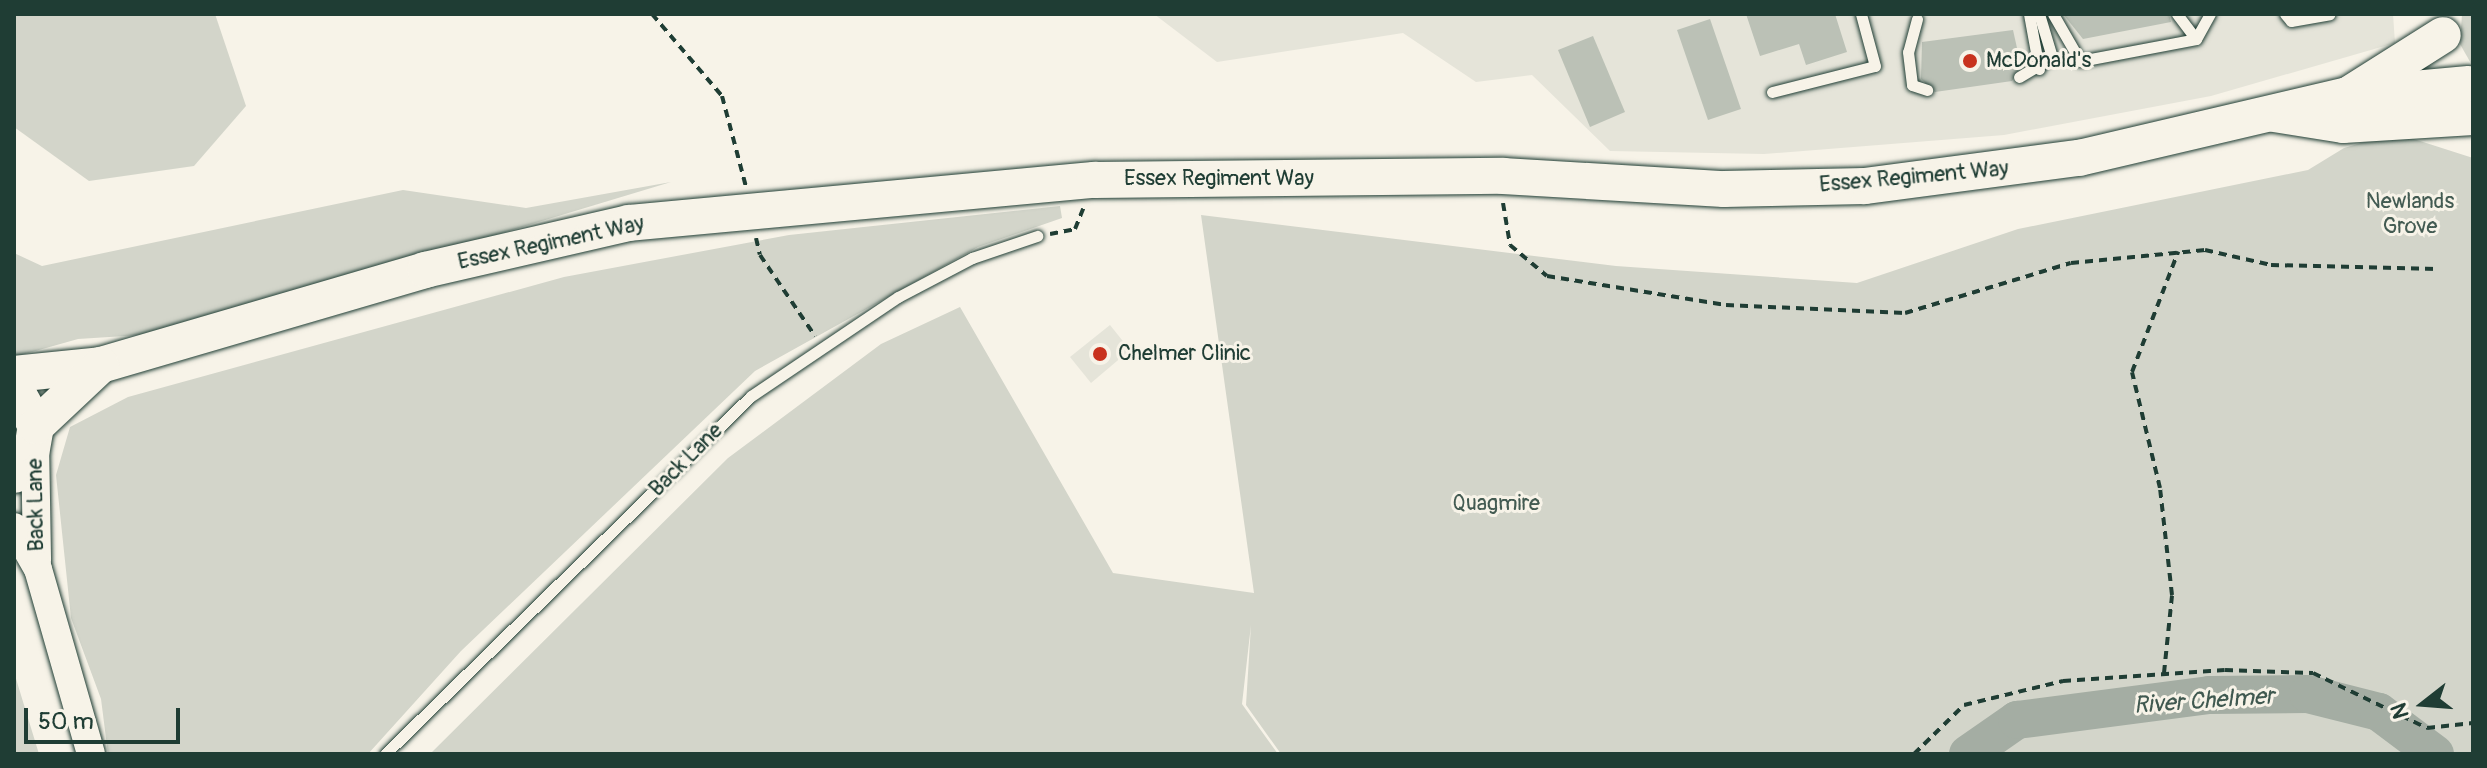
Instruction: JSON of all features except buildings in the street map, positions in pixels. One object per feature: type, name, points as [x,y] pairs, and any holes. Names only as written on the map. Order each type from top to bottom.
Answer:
[{"type":"highway","name":"Essex Regiment Way","points":[[2348,95],[2444,25]]},
{"type":"highway","points":[[2444,25],[2451,63],[2471,96]]},
{"type":"highway","name":"Essex Regiment Way","points":[[14,374],[101,365],[454,263],[629,223],[751,215],[1094,180],[1503,176],[1724,189],[1865,186],[2079,158],[2274,115],[2348,95],[2471,96]]},
{"type":"highway","name":"Essex Regiment Way","points":[[14,475],[35,434],[101,365]]},
{"type":"highway","points":[[14,386],[28,400],[35,434]]},
{"type":"main road","points":[[2274,115],[2343,126],[2471,96]]},
{"type":"street","name":"Back Lane","points":[[35,434],[38,569]]},
{"type":"street","name":"Back Lane","points":[[14,527],[38,569],[91,754]]},
{"type":"lane","points":[[1772,92],[1875,66],[1861,14]]},
{"type":"lane","points":[[2029,14],[2039,69]]},
{"type":"lane","points":[[2019,77],[2039,69],[2052,57],[2039,14]]},
{"type":"lane","points":[[2055,14],[2080,61],[2196,39],[2210,18]]},
{"type":"lane","points":[[2177,14],[2196,39]]},
{"type":"lane","points":[[2285,14],[2291,21],[2329,14]]},
{"type":"lane","points":[[1917,19],[1908,52],[1912,85],[1927,90]]},
{"type":"lane","name":"Back Lane","points":[[385,754],[751,396],[821,345],[972,258],[1037,236]]},
{"type":"path","points":[[652,14],[722,96],[760,255],[821,345]]},
{"type":"path","points":[[1503,176],[1503,230],[1523,262],[1547,276],[1711,303],[1905,313],[1965,300],[2012,276],[2178,252],[2339,270],[2437,269]]},
{"type":"path","points":[[1037,236],[1075,229],[1094,180]]},
{"type":"path","points":[[2164,674],[2171,580],[2160,488],[2132,372],[2178,252]]},
{"type":"path","points":[[1914,754],[1964,705],[2063,681],[2164,674],[2313,673],[2427,728],[2473,723]]},
{"type":"shaded area","points":[[1154,14],[2393,14],[2395,43],[2211,96],[2004,135],[1764,154],[1610,151],[1532,75],[1476,82],[1403,33],[1217,62]]},
{"type":"shaded area","name":"Chelmer Clinic","points":[[1110,325],[1130,350],[1091,383],[1070,357]]},
{"type":"green space","points":[[14,14],[215,14],[246,106],[194,166],[89,181],[14,127]]},
{"type":"green space","points":[[2462,14],[2473,14],[2473,67],[2460,44]]},
{"type":"green space","name":"Quagmire","points":[[2395,133],[2473,158],[2473,754],[1281,754],[1246,705],[1251,625],[1242,704],[1278,754],[430,754],[728,458],[881,344],[960,307],[1113,573],[1254,593],[1201,215],[1616,266],[1857,283],[2018,229],[2308,170],[2344,148]]},
{"type":"green space","points":[[671,182],[172,333],[78,339],[14,357],[14,253],[42,266],[403,190],[526,208]]},
{"type":"green space","points":[[1060,206],[1062,218],[978,247],[755,371],[461,651],[368,754],[108,754],[101,699],[71,618],[56,475],[70,427],[128,397],[564,277],[789,235]]},
{"type":"green space","points":[[14,672],[24,705],[39,754],[14,754]]},
{"type":"waterway","name":"River Chelmer","points":[[1968,754],[2017,720],[2209,695],[2308,694],[2379,712],[2435,754]]},
{"type":"place","name":"McDonald's","points":[[1970,61]]},
{"type":"place","name":"Chelmer Clinic","points":[[1100,354]]},
{"type":"park label","name":"Newlands Grove","points":[[2410,214]]}]
